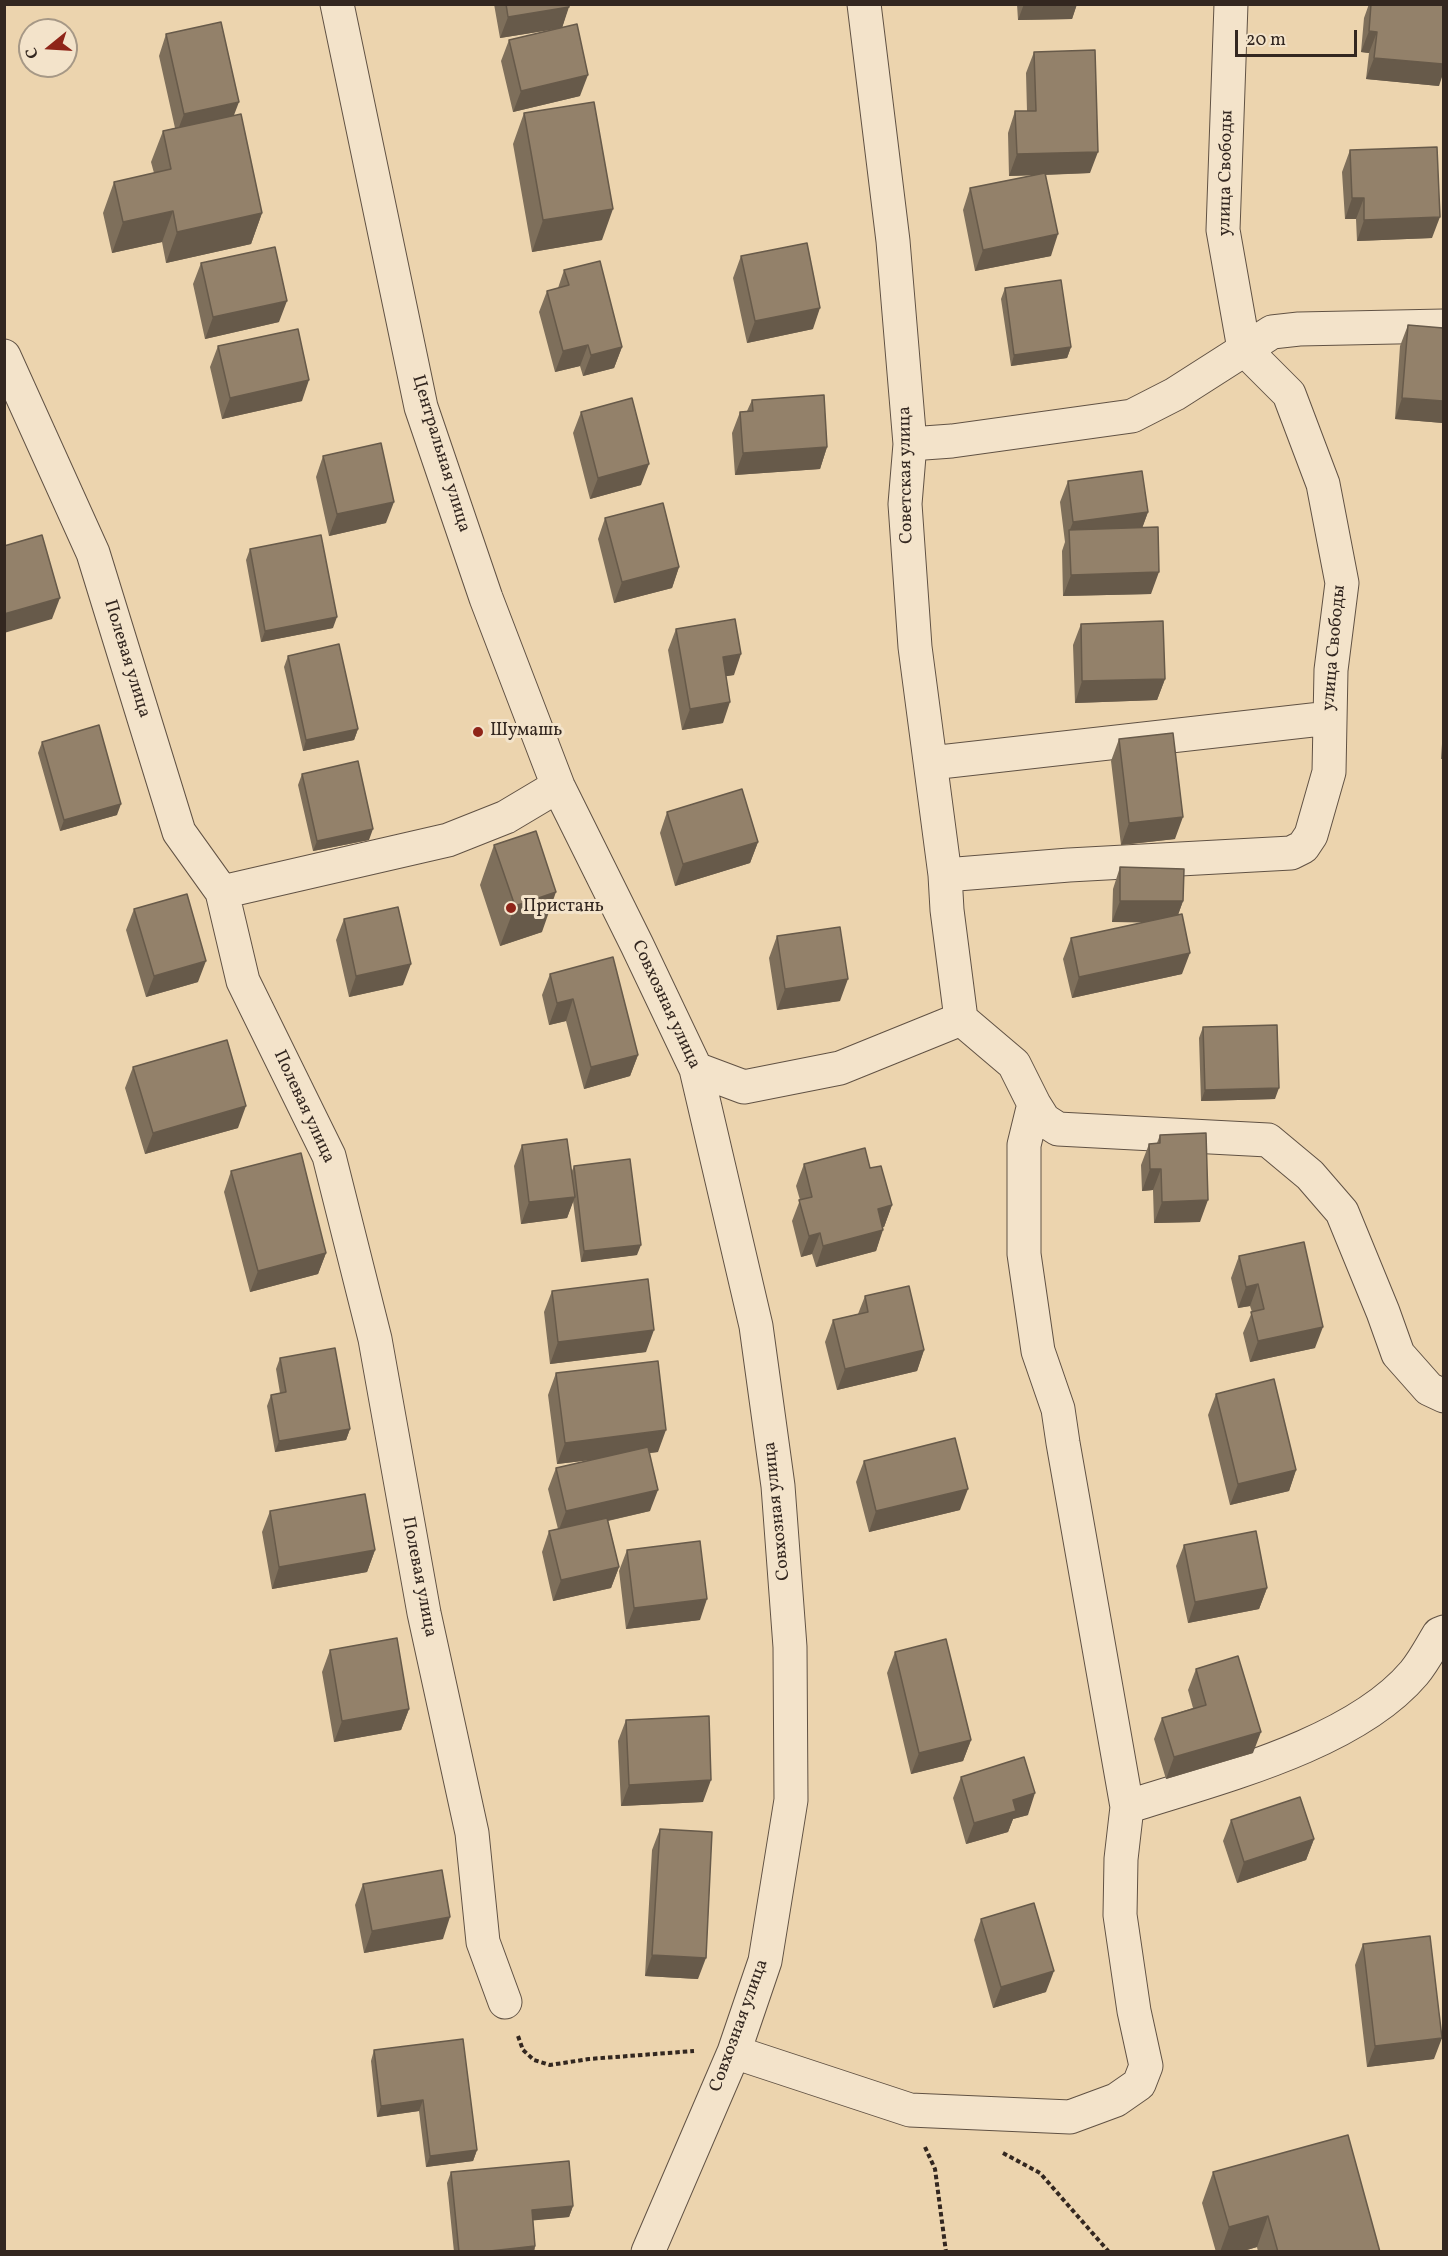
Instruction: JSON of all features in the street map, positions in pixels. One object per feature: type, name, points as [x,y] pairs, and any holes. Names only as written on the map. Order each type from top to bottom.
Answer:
[{"type":"street","name":"Центральная улица","points":[[337,4],[422,407],[486,598],[558,786]]},
{"type":"street","name":"Советская улица","points":[[864,4],[893,241],[910,444],[906,516],[915,647],[961,1018]]},
{"type":"street","name":"улица Свободы","points":[[945,875],[1081,864],[1291,853],[1303,847],[1311,835],[1329,772],[1331,670],[1342,583],[1323,484],[1289,394],[1244,348],[1223,230],[1232,4]]},
{"type":"street","points":[[910,444],[963,440],[1132,416],[1175,394],[1272,332],[1443,326]]},
{"type":"street","name":"Полевая улица","points":[[4,356],[93,553],[179,832],[222,892],[243,981],[329,1156],[375,1339],[424,1613],[471,1833],[483,1942],[505,2002]]},
{"type":"street","points":[[931,763],[1330,718]]},
{"type":"street","points":[[222,892],[448,840],[506,817],[558,786]]},
{"type":"street","name":"Совхозная улица","points":[[558,786],[696,1069],[756,1326],[778,1486],[790,1647],[791,1800],[765,1961],[734,2052],[648,2252]]},
{"type":"street","points":[[696,1069],[744,1087],[840,1068],[961,1018],[1014,1064],[1044,1120],[1058,1130],[1268,1140],[1310,1175],[1342,1212],[1398,1354],[1429,1389],[1443,1396]]},
{"type":"street","points":[[734,2052],[910,2110],[1070,2117],[1116,2100],[1139,2084],[1146,2066],[1134,2011],[1120,1915],[1121,1859],[1127,1807],[1058,1409],[1038,1351],[1024,1254],[1024,1145],[1034,1104]]},
{"type":"street","points":[[1127,1807],[1251,1767],[1336,1732],[1389,1697],[1415,1672],[1439,1634],[1443,1632]]},
{"type":"path","points":[[505,2002],[524,2050],[534,2060],[550,2065],[647,2054],[697,2051],[734,2052]]},
{"type":"path","points":[[910,2110],[934,2169],[946,2252]]},
{"type":"path","points":[[1000,2151],[1040,2173],[1109,2252]]},
{"type":"building","points":[[506,4],[569,4],[569,7],[508,17]]},
{"type":"building","points":[[1371,4],[1443,4],[1443,64],[1374,58],[1377,32],[1369,31]]},
{"type":"building","points":[[221,22],[239,102],[184,114],[166,34]]},
{"type":"building","points":[[577,24],[588,75],[521,91],[509,40]]},
{"type":"building","points":[[1095,50],[1098,152],[1017,154],[1015,111],[1036,111],[1034,52]]},
{"type":"building","points":[[594,102],[613,209],[543,220],[524,113]]},
{"type":"building","points":[[241,114],[262,213],[177,232],[173,211],[123,222],[114,182],[171,169],[163,131]]},
{"type":"building","points":[[1437,147],[1440,217],[1364,220],[1364,198],[1352,198],[1350,150]]},
{"type":"building","points":[[1045,173],[1058,234],[983,250],[970,188]]},
{"type":"building","points":[[807,243],[820,308],[755,321],[741,256]]},
{"type":"building","points":[[275,247],[287,301],[213,317],[201,263]]},
{"type":"building","points":[[600,261],[622,347],[591,355],[588,345],[563,351],[547,291],[569,285],[564,270]]},
{"type":"building","points":[[1061,280],[1071,347],[1014,355],[1005,288]]},
{"type":"building","points":[[1408,325],[1443,328],[1443,401],[1402,398]]},
{"type":"building","points":[[298,329],[309,380],[230,398],[218,346]]},
{"type":"building","points":[[824,395],[827,447],[743,453],[740,412],[753,411],[752,400]]},
{"type":"building","points":[[632,398],[649,464],[598,478],[581,412]]},
{"type":"building","points":[[381,443],[394,502],[337,514],[323,456]]},
{"type":"building","points":[[1142,471],[1148,512],[1073,522],[1068,481]]},
{"type":"building","points":[[663,503],[679,567],[622,582],[605,518]]},
{"type":"building","points":[[1158,527],[1159,572],[1071,575],[1069,530]]},
{"type":"building","points":[[42,535],[60,598],[4,614],[4,546]]},
{"type":"building","points":[[321,535],[337,617],[265,631],[250,549]]},
{"type":"building","points":[[735,619],[741,654],[723,657],[730,702],[690,709],[676,629]]},
{"type":"building","points":[[1163,621],[1165,679],[1082,681],[1081,624]]},
{"type":"building","points":[[339,644],[358,729],[306,740],[288,656]]},
{"type":"building","points":[[99,725],[121,804],[64,820],[42,742]]},
{"type":"building","points":[[1173,733],[1183,817],[1129,823],[1119,739]]},
{"type":"building","points":[[358,761],[373,829],[317,841],[302,774]]},
{"type":"building","points":[[742,789],[758,842],[683,864],[667,812]]},
{"type":"building","points":[[536,831],[556,892],[515,906],[494,845]]},
{"type":"building","points":[[1120,867],[1184,869],[1183,901],[1120,901]]},
{"type":"building","points":[[187,894],[206,961],[154,976],[134,909]]},
{"type":"building","points":[[398,907],[411,964],[356,976],[344,919]]},
{"type":"building","points":[[1182,914],[1190,953],[1079,977],[1071,938]]},
{"type":"building","points":[[840,927],[848,979],[785,989],[777,936]]},
{"type":"building","points":[[613,957],[638,1055],[591,1067],[573,999],[557,1003],[550,974]]},
{"type":"building","points":[[1277,1025],[1279,1088],[1205,1090],[1203,1027]]},
{"type":"building","points":[[227,1040],[246,1106],[153,1133],[133,1067]]},
{"type":"building","points":[[1206,1133],[1208,1200],[1162,1202],[1161,1169],[1150,1169],[1149,1144],[1160,1143],[1160,1135]]},
{"type":"building","points":[[567,1139],[575,1197],[529,1202],[522,1145]]},
{"type":"building","points":[[865,1148],[870,1168],[881,1166],[892,1205],[878,1209],[883,1230],[823,1246],[820,1233],[809,1236],[799,1200],[812,1197],[804,1164]]},
{"type":"building","points":[[301,1153],[326,1253],[258,1271],[231,1171]]},
{"type":"building","points":[[630,1159],[641,1245],[584,1251],[574,1166]]},
{"type":"building","points":[[1304,1242],[1323,1327],[1258,1341],[1251,1312],[1264,1309],[1258,1284],[1246,1287],[1239,1256]]},
{"type":"building","points":[[648,1279],[654,1330],[558,1342],[552,1291]]},
{"type":"building","points":[[909,1286],[924,1350],[845,1369],[833,1320],[868,1312],[865,1296]]},
{"type":"building","points":[[335,1348],[350,1429],[279,1441],[271,1395],[286,1392],[280,1358]]},
{"type":"building","points":[[658,1361],[666,1430],[565,1443],[556,1373]]},
{"type":"building","points":[[1274,1379],[1296,1470],[1238,1484],[1216,1394]]},
{"type":"building","points":[[955,1438],[968,1489],[876,1511],[864,1461]]},
{"type":"building","points":[[648,1447],[658,1490],[566,1511],[556,1468]]},
{"type":"building","points":[[365,1494],[375,1550],[279,1567],[270,1511]]},
{"type":"building","points":[[607,1518],[619,1567],[561,1580],[549,1531]]},
{"type":"building","points":[[1256,1531],[1267,1588],[1195,1602],[1184,1545]]},
{"type":"building","points":[[700,1541],[707,1599],[634,1608],[627,1550]]},
{"type":"building","points":[[397,1638],[409,1709],[342,1721],[330,1650]]},
{"type":"building","points":[[946,1639],[971,1740],[919,1753],[895,1652]]},
{"type":"building","points":[[1238,1656],[1261,1732],[1174,1757],[1162,1718],[1206,1705],[1196,1669]]},
{"type":"building","points":[[709,1716],[711,1780],[629,1785],[626,1720]]},
{"type":"building","points":[[1024,1757],[1035,1793],[1013,1800],[1016,1811],[974,1823],[961,1777]]},
{"type":"building","points":[[1300,1797],[1314,1839],[1244,1862],[1231,1820]]},
{"type":"building","points":[[660,1829],[712,1832],[706,1958],[652,1955]]},
{"type":"building","points":[[442,1870],[450,1917],[372,1931],[363,1884]]},
{"type":"building","points":[[1034,1903],[1054,1971],[1001,1987],[981,1919]]},
{"type":"building","points":[[1430,1936],[1442,2038],[1375,2046],[1363,1944]]},
{"type":"building","points":[[463,2039],[477,2150],[430,2156],[423,2100],[381,2106],[374,2050]]},
{"type":"building","points":[[1348,2135],[1380,2252],[1278,2252],[1268,2216],[1229,2227],[1213,2172]]},
{"type":"building","points":[[569,2161],[573,2206],[532,2210],[535,2246],[459,2252],[451,2172]]},
{"type":"place","name":"Шумашь","points":[[478,732]]},
{"type":"place","name":"Пристань","points":[[511,908]]}]
